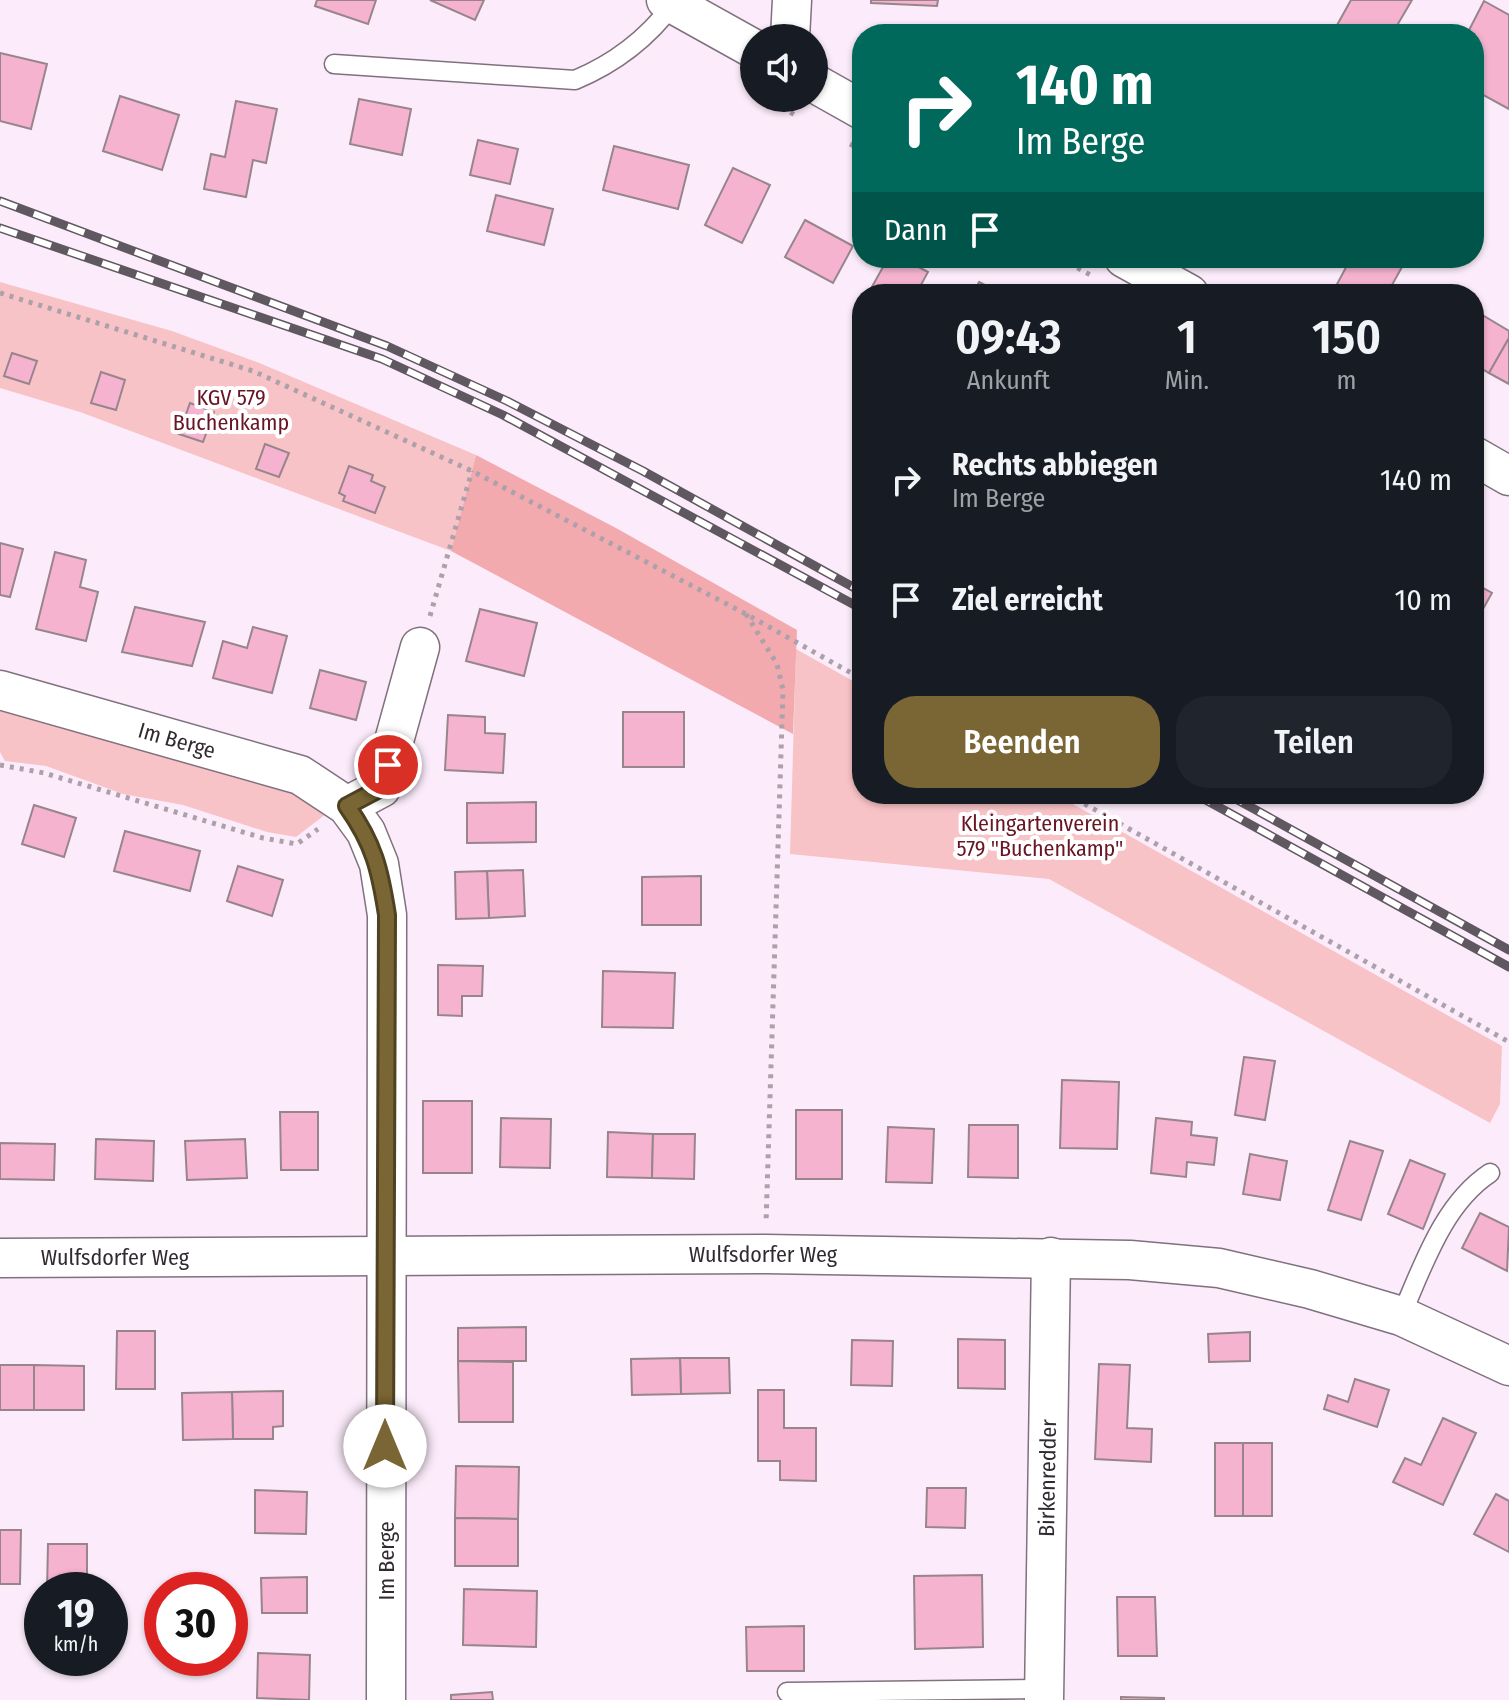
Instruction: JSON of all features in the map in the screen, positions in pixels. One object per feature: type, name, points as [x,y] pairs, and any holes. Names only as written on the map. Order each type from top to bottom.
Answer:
[{"type":"street","points":[[791,24],[792,0]]},
{"type":"street","points":[[670,2],[740,41]]},
{"type":"street","points":[[828,91],[852,104]]},
{"type":"street","points":[[1142,268],[1171,284]]},
{"type":"street","points":[[1484,462],[1509,476]]},
{"type":"street","points":[[347,806],[381,788],[420,647]]},
{"type":"street","name":"Im Berge","points":[[0,690],[300,775],[347,806],[366,832],[379,864],[387,915],[386,1700]]},
{"type":"street","name":"Wulfsdorfer Weg","points":[[0,1258],[1051,1257],[1219,1268],[1310,1289],[1401,1316],[1509,1366]]},
{"type":"street","name":"Birkenredder","points":[[1044,1695],[1051,1257]]},
{"type":"lane","points":[[334,64],[575,80],[595,72],[643,40],[670,2]]},
{"type":"lane","points":[[1401,1316],[1428,1256],[1466,1189],[1490,1173]]},
{"type":"lane","points":[[787,1692],[1044,1695]]},
{"type":"path","points":[[0,293],[253,371],[472,471],[746,614],[852,673]]},
{"type":"path","points":[[420,647],[472,471]]},
{"type":"path","points":[[746,614],[777,664],[783,690],[767,1188]]},
{"type":"path","points":[[0,765],[44,773],[120,798],[297,844],[347,806]]},
{"type":"path","points":[[1085,804],[1509,1042]]},
{"type":"green space","name":"KGV 579 Buchenkamp","points":[[0,282],[172,331],[257,362],[476,455],[451,551],[80,412],[0,388]]},
{"type":"green space","name":"Kleingartenverein 579 \"Buchenkamp\"","points":[[796,649],[852,680],[852,804],[1073,804],[1502,1046],[1500,1104],[1490,1123],[1049,879],[790,854]]},
{"type":"green space","points":[[0,700],[292,783],[331,810],[296,837],[267,832],[183,805],[123,794],[46,766],[5,761],[0,752]]},
{"type":"shaded area","points":[[476,455],[616,528],[797,630],[793,734],[451,551]]},
{"type":"building","points":[[317,0],[376,0],[368,24],[315,6]]},
{"type":"building","points":[[430,0],[484,0],[475,20]]},
{"type":"building","points":[[871,0],[938,0],[937,6],[871,3]]},
{"type":"building","points":[[1351,0],[1412,0],[1398,24],[1338,24]]},
{"type":"building","points":[[1484,1],[1509,15],[1509,109],[1484,95],[1484,24],[1472,24]]},
{"type":"building","points":[[0,53],[47,64],[31,129],[0,121]]},
{"type":"building","points":[[120,96],[179,115],[162,170],[103,151]]},
{"type":"building","points":[[359,99],[411,109],[402,155],[350,144]]},
{"type":"building","points":[[236,101],[277,109],[266,163],[253,160],[246,197],[204,189],[211,154],[225,157]]},
{"type":"building","points":[[478,140],[518,149],[510,184],[470,175]]},
{"type":"building","points":[[614,146],[689,165],[678,209],[603,190]]},
{"type":"building","points":[[733,168],[770,185],[742,243],[705,225]]},
{"type":"building","points":[[496,195],[553,209],[544,245],[487,231]]},
{"type":"building","points":[[805,220],[852,245],[833,283],[785,257]]},
{"type":"building","points":[[882,268],[921,268],[928,272],[921,284],[874,284]]},
{"type":"building","points":[[1346,268],[1401,268],[1393,284],[1337,284]]},
{"type":"building","points":[[1484,316],[1509,331],[1509,338],[1489,373],[1484,370]]},
{"type":"building","points":[[1509,338],[1509,384],[1489,373]]},
{"type":"building","points":[[12,353],[37,361],[29,384],[4,376]]},
{"type":"building","points":[[101,372],[125,380],[116,410],[91,403]]},
{"type":"building","points":[[190,403],[214,412],[203,442],[179,434]]},
{"type":"building","points":[[265,444],[289,453],[279,477],[256,469]]},
{"type":"building","points":[[349,466],[373,475],[371,481],[385,487],[375,513],[343,501],[345,496],[339,493]]},
{"type":"building","points":[[0,543],[23,549],[10,597],[0,595]]},
{"type":"building","points":[[55,552],[86,560],[80,587],[98,592],[86,641],[36,629]]},
{"type":"building","points":[[1484,589],[1492,593],[1484,607]]},
{"type":"building","points":[[135,607],[205,622],[192,666],[122,652]]},
{"type":"building","points":[[480,609],[537,623],[524,676],[466,661]]},
{"type":"building","points":[[253,627],[287,636],[272,693],[213,678],[223,641],[247,648]]},
{"type":"building","points":[[320,670],[366,682],[356,720],[310,708]]},
{"type":"building","points":[[623,712],[684,712],[684,767],[623,767]]},
{"type":"building","points":[[448,715],[485,717],[485,733],[505,734],[503,773],[445,770]]},
{"type":"building","points":[[536,802],[536,842],[467,843],[467,803]]},
{"type":"building","points":[[34,805],[76,818],[64,857],[22,844]]},
{"type":"building","points":[[125,831],[200,851],[190,891],[114,871]]},
{"type":"building","points":[[238,866],[283,880],[272,916],[227,901]]},
{"type":"building","points":[[523,870],[525,916],[489,918],[487,871]]},
{"type":"building","points":[[487,871],[489,918],[456,919],[455,872]]},
{"type":"building","points":[[701,876],[701,925],[642,925],[642,877]]},
{"type":"building","points":[[438,965],[483,966],[482,996],[462,996],[462,1016],[438,1015]]},
{"type":"building","points":[[603,971],[675,973],[673,1028],[602,1027]]},
{"type":"building","points":[[1244,1057],[1275,1061],[1265,1120],[1235,1115]]},
{"type":"building","points":[[1062,1080],[1119,1082],[1117,1149],[1060,1148]]},
{"type":"building","points":[[423,1101],[472,1101],[472,1173],[423,1173]]},
{"type":"building","points":[[796,1110],[842,1110],[842,1179],[796,1179]]},
{"type":"building","points":[[280,1112],[318,1112],[318,1170],[281,1170]]},
{"type":"building","points":[[501,1118],[551,1119],[550,1168],[500,1167]]},
{"type":"building","points":[[1156,1118],[1192,1122],[1191,1135],[1217,1138],[1214,1165],[1187,1162],[1186,1177],[1151,1173]]},
{"type":"building","points":[[969,1125],[1018,1125],[1018,1178],[968,1177]]},
{"type":"building","points":[[888,1127],[934,1129],[932,1183],[886,1182]]},
{"type":"building","points":[[608,1132],[653,1134],[652,1178],[607,1177]]},
{"type":"building","points":[[653,1134],[695,1134],[694,1179],[652,1178]]},
{"type":"building","points":[[96,1139],[154,1141],[153,1181],[95,1179]]},
{"type":"building","points":[[245,1139],[247,1178],[187,1180],[185,1141]]},
{"type":"building","points":[[1350,1141],[1383,1151],[1361,1220],[1328,1210]]},
{"type":"building","points":[[0,1143],[55,1144],[54,1180],[0,1179]]},
{"type":"building","points":[[1250,1154],[1287,1161],[1280,1200],[1243,1194]]},
{"type":"building","points":[[1410,1160],[1445,1174],[1423,1229],[1388,1214]]},
{"type":"building","points":[[1480,1213],[1509,1227],[1507,1271],[1462,1248]]},
{"type":"building","points":[[526,1327],[526,1361],[458,1361],[458,1328]]},
{"type":"building","points":[[117,1331],[155,1331],[155,1389],[116,1389]]},
{"type":"building","points":[[1250,1332],[1250,1361],[1209,1362],[1208,1334]]},
{"type":"building","points":[[958,1339],[1005,1340],[1005,1389],[958,1388]]},
{"type":"building","points":[[852,1340],[893,1341],[892,1386],[851,1385]]},
{"type":"building","points":[[680,1358],[729,1358],[730,1393],[681,1394]]},
{"type":"building","points":[[680,1358],[681,1394],[632,1395],[631,1359]]},
{"type":"building","points":[[458,1361],[513,1362],[513,1422],[459,1422]]},
{"type":"building","points":[[1099,1364],[1130,1365],[1127,1428],[1152,1429],[1151,1462],[1095,1459]]},
{"type":"building","points":[[0,1365],[34,1365],[34,1410],[0,1410]]},
{"type":"building","points":[[34,1365],[84,1366],[84,1410],[34,1410]]},
{"type":"building","points":[[1355,1379],[1389,1390],[1377,1427],[1324,1409],[1328,1395],[1348,1402]]},
{"type":"building","points":[[758,1390],[784,1390],[784,1428],[816,1428],[816,1481],[780,1480],[780,1461],[758,1461]]},
{"type":"building","points":[[283,1391],[283,1426],[273,1427],[273,1439],[233,1439],[232,1392]]},
{"type":"building","points":[[232,1392],[233,1439],[183,1440],[182,1393]]},
{"type":"building","points":[[1443,1418],[1476,1433],[1443,1505],[1393,1482],[1405,1458],[1421,1465]]},
{"type":"building","points":[[1215,1443],[1243,1443],[1243,1516],[1215,1516]]},
{"type":"building","points":[[1243,1443],[1272,1443],[1272,1516],[1243,1516]]},
{"type":"building","points":[[456,1466],[519,1467],[518,1519],[455,1518]]},
{"type":"building","points":[[927,1488],[966,1488],[965,1528],[926,1527]]},
{"type":"building","points":[[255,1490],[307,1492],[306,1534],[255,1533]]},
{"type":"building","points":[[1496,1494],[1509,1501],[1509,1552],[1474,1534]]},
{"type":"building","points":[[455,1518],[518,1519],[518,1566],[455,1566]]},
{"type":"building","points":[[0,1530],[21,1530],[20,1584],[0,1584]]},
{"type":"building","points":[[48,1544],[87,1544],[87,1572],[47,1572]]},
{"type":"building","points":[[982,1575],[983,1647],[915,1649],[914,1576]]},
{"type":"building","points":[[307,1577],[307,1613],[262,1613],[261,1578]]},
{"type":"building","points":[[464,1589],[537,1591],[536,1647],[463,1645]]},
{"type":"building","points":[[1117,1597],[1155,1597],[1157,1656],[1118,1656]]},
{"type":"building","points":[[804,1626],[804,1671],[747,1671],[746,1627]]},
{"type":"building","points":[[258,1653],[310,1655],[309,1700],[257,1698]]},
{"type":"building","points":[[492,1692],[493,1700],[451,1700],[451,1695]]},
{"type":"building","points":[[1121,1697],[1164,1698],[1164,1700],[1121,1700]]},
{"type":"railway","points":[[0,201],[387,346],[507,401],[643,471],[852,586]]},
{"type":"railway","points":[[0,228],[382,359],[503,415],[852,604]]},
{"type":"railway","points":[[1213,804],[1509,967]]},
{"type":"railway","points":[[1245,804],[1509,950]]},
{"type":"route","points":[[385,1446],[387,915],[379,864],[366,832],[347,806],[381,788],[388,765]]}]
